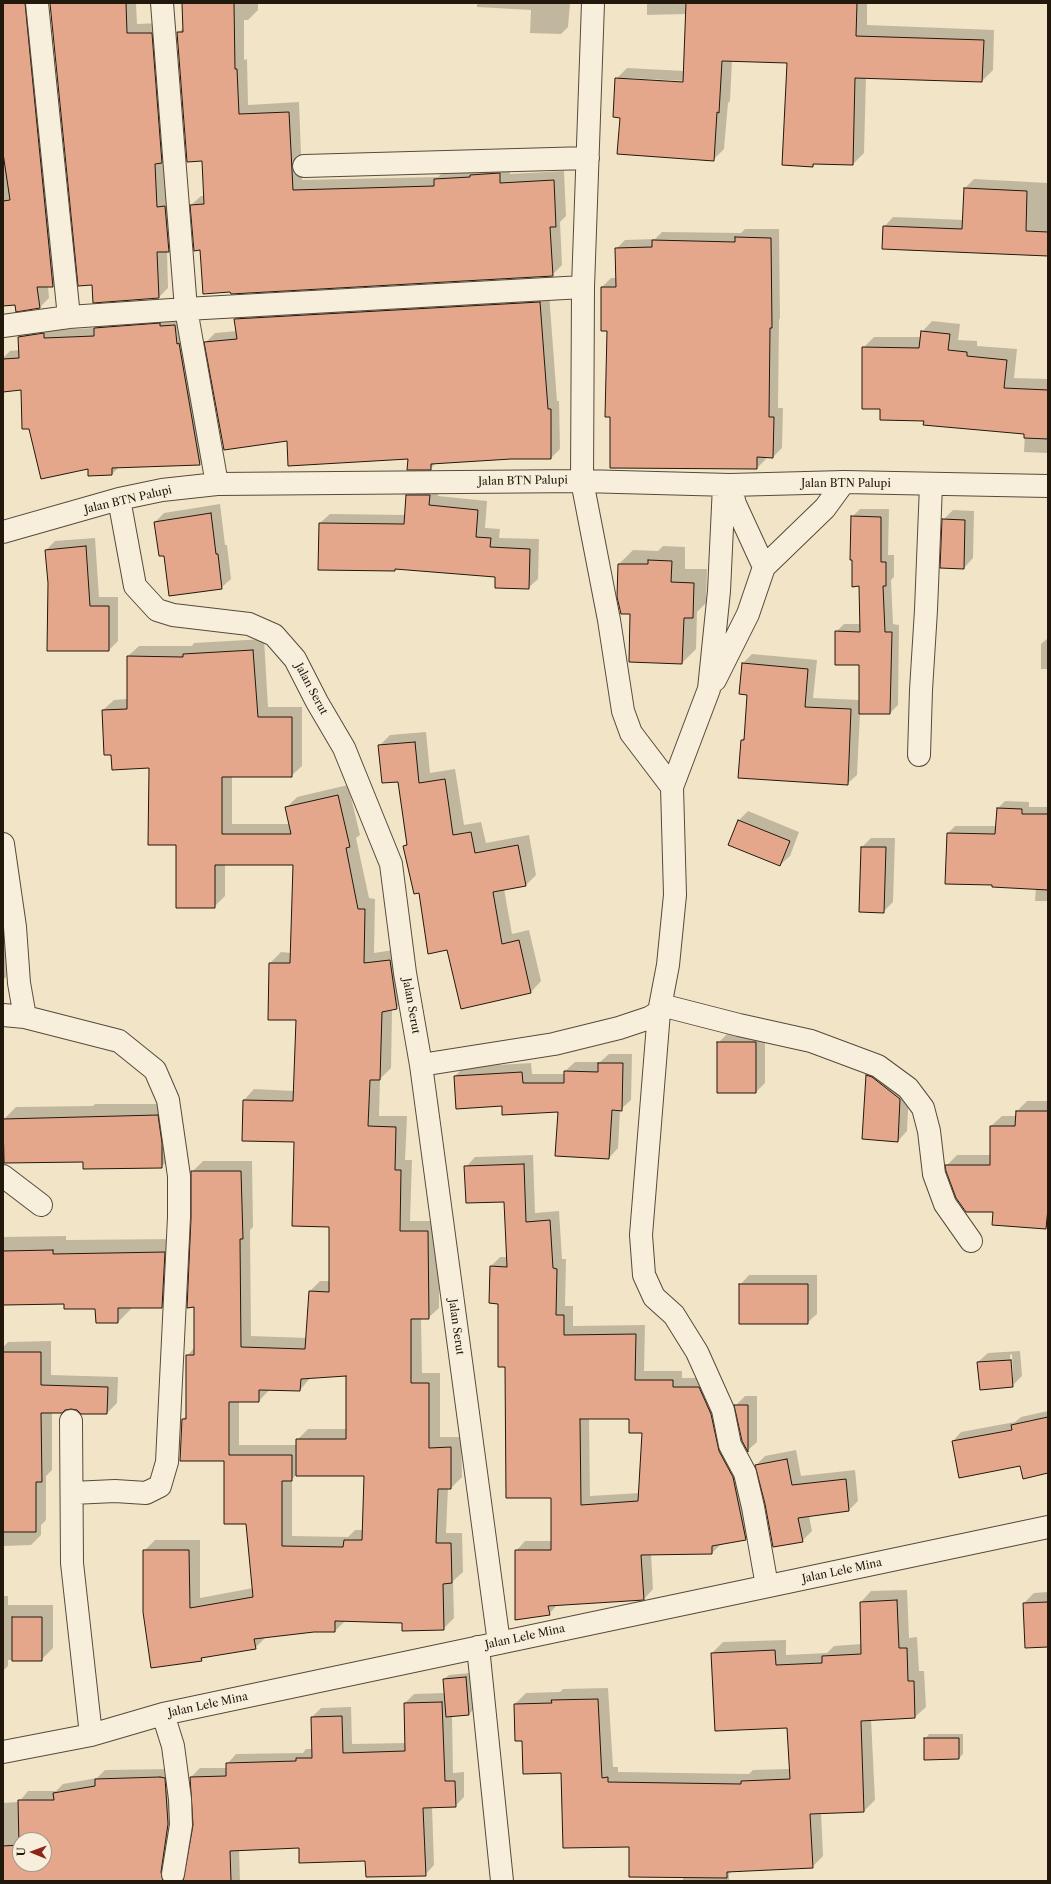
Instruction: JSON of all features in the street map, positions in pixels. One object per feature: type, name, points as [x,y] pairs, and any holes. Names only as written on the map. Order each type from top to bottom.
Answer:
[{"type":"street","points":[[37,3],[70,316]]},
{"type":"street","points":[[162,3],[186,308],[217,484]]},
{"type":"street","points":[[593,3],[583,287],[582,481],[609,620],[623,711],[631,733],[672,787]]},
{"type":"street","points":[[304,166],[588,158]]},
{"type":"street","points":[[3,326],[70,316],[186,308],[583,287]]},
{"type":"street","name":"Jalan BTN Palupi","points":[[3,532],[119,499],[162,490],[217,484],[582,481],[727,485],[844,482],[931,485],[1048,486]]},
{"type":"street","points":[[767,1586],[745,1473],[730,1445],[722,1410],[696,1352],[674,1315],[654,1297],[644,1275],[641,1235],[660,1008],[668,965],[675,895],[672,787],[709,689],[719,674],[748,614],[764,567],[825,508],[844,482]]},
{"type":"street","points":[[727,485],[764,567]]},
{"type":"street","points":[[709,689],[719,591],[727,485]]},
{"type":"street","points":[[920,755],[921,690],[931,485]]},
{"type":"street","name":"Jalan Serut","points":[[119,499],[136,586],[157,610],[173,615],[249,624],[274,635],[294,659],[316,702],[344,748],[392,864],[405,973],[421,1065],[499,1643]]},
{"type":"street","points":[[3,844],[15,927],[19,983],[26,1017]]},
{"type":"street","points":[[421,1065],[554,1044],[619,1028],[649,1018],[660,1008]]},
{"type":"street","points":[[660,1008],[811,1041],[878,1066],[908,1088],[923,1108],[930,1131],[934,1174],[945,1204],[971,1241]]},
{"type":"street","points":[[3,1015],[26,1017],[119,1041],[156,1070],[168,1100],[179,1176],[179,1217],[167,1462],[160,1486],[146,1493],[72,1493]]},
{"type":"street","points":[[3,1176],[41,1205]]},
{"type":"street","points":[[71,1421],[72,1563],[91,1735]]},
{"type":"street","name":"Jalan Lele Mina","points":[[3,1752],[91,1735],[163,1714],[1048,1527]]},
{"type":"street","points":[[478,1647],[502,1881]]},
{"type":"street","points":[[163,1714],[173,1746],[180,1799],[181,1825],[173,1874]]},
{"type":"building","points":[[3,3],[25,3],[53,287],[37,287],[40,308],[16,312],[15,305],[3,306],[3,201],[10,200],[3,153]]},
{"type":"building","points":[[50,3],[126,3],[127,33],[152,33],[162,163],[155,164],[157,207],[165,206],[169,252],[157,252],[159,298],[93,303],[92,285],[78,286]]},
{"type":"building","points":[[182,3],[234,3],[235,69],[237,69],[239,114],[289,112],[293,190],[434,186],[434,179],[470,177],[470,175],[500,173],[500,183],[554,180],[556,227],[550,227],[553,276],[231,294],[230,292],[203,294],[200,250],[194,251],[190,205],[204,204],[202,161],[187,162],[177,32],[183,32]]},
{"type":"building","points":[[686,3],[857,3],[856,36],[984,40],[982,82],[855,78],[853,165],[813,164],[813,167],[782,165],[787,63],[722,61],[714,161],[617,154],[620,118],[613,117],[615,78],[683,82]]},
{"type":"building","points":[[964,188],[1027,191],[1026,231],[1048,232],[1048,256],[882,249],[883,226],[962,229]]},
{"type":"building","points":[[735,237],[771,238],[772,328],[770,328],[769,417],[774,417],[773,458],[757,457],[757,469],[610,468],[610,417],[605,417],[607,331],[601,331],[601,287],[616,287],[615,248],[652,247],[652,240],[735,242]]},
{"type":"building","points":[[540,302],[548,409],[551,409],[551,459],[511,459],[431,464],[431,470],[407,470],[408,459],[288,466],[287,441],[224,450],[204,342],[237,339],[234,319]]},
{"type":"building","points":[[160,323],[160,326],[175,325],[177,344],[179,343],[200,465],[112,468],[112,475],[88,476],[88,469],[41,479],[29,429],[22,429],[21,390],[3,392],[3,359],[19,358],[18,337],[44,333],[44,338],[94,336],[94,328]]},
{"type":"building","points":[[921,331],[950,334],[948,350],[967,352],[967,356],[1007,360],[1004,388],[1048,390],[1048,439],[1024,438],[1024,434],[923,425],[924,421],[880,420],[880,409],[862,409],[862,347],[919,348]]},
{"type":"building","points":[[406,495],[430,495],[429,505],[478,510],[476,537],[491,538],[490,547],[530,549],[529,589],[495,588],[495,577],[395,569],[395,571],[318,570],[319,523],[404,524]]},
{"type":"building","points":[[211,513],[222,589],[169,596],[164,556],[159,556],[154,522]]},
{"type":"building","points":[[851,516],[881,517],[881,562],[886,562],[886,586],[883,586],[885,632],[892,632],[890,714],[859,714],[859,665],[835,665],[835,631],[860,632],[859,586],[852,587],[852,560],[850,560]]},
{"type":"building","points":[[942,519],[965,520],[964,569],[940,568]]},
{"type":"building","points":[[86,546],[90,606],[109,606],[109,651],[47,651],[48,583],[45,550]]},
{"type":"building","points":[[648,560],[672,561],[671,582],[694,583],[693,618],[684,618],[682,664],[629,662],[630,614],[621,614],[617,597],[618,564],[648,564]]},
{"type":"building","points":[[253,650],[258,717],[292,717],[292,777],[222,777],[222,834],[291,834],[285,807],[338,795],[350,847],[346,848],[358,909],[365,909],[364,963],[390,960],[397,1009],[382,1012],[380,1080],[370,1080],[368,1126],[396,1127],[395,1170],[401,1170],[400,1231],[428,1231],[429,1319],[411,1319],[411,1383],[429,1383],[429,1448],[451,1447],[451,1489],[438,1489],[436,1543],[451,1543],[452,1583],[443,1584],[444,1630],[402,1631],[402,1623],[335,1621],[335,1632],[314,1632],[254,1639],[256,1649],[201,1658],[202,1661],[151,1668],[143,1612],[143,1550],[189,1550],[190,1608],[253,1597],[246,1524],[224,1524],[224,1461],[180,1461],[182,1419],[186,1419],[186,1355],[194,1355],[194,1307],[187,1308],[191,1218],[191,1171],[241,1171],[243,1239],[240,1239],[241,1347],[305,1349],[309,1291],[329,1292],[329,1227],[292,1226],[294,1142],[242,1141],[243,1100],[293,1101],[296,1020],[268,1020],[269,963],[290,963],[293,865],[215,865],[215,908],[176,908],[176,845],[148,845],[149,768],[112,770],[111,755],[104,755],[102,710],[127,709],[127,656],[183,657],[183,654]],"holes":[[[346,1376],[346,1439],[296,1439],[296,1476],[364,1476],[362,1540],[344,1540],[343,1547],[282,1546],[282,1481],[292,1481],[292,1455],[229,1455],[229,1402],[259,1402],[259,1390],[300,1391],[301,1379]]]},
{"type":"building","points":[[742,663],[808,669],[805,707],[851,709],[848,785],[738,778],[741,740],[744,740],[747,695],[739,694]]},
{"type":"building","points":[[415,742],[419,783],[445,779],[453,835],[471,832],[475,853],[518,845],[526,886],[493,892],[502,944],[519,940],[531,993],[461,1009],[447,950],[428,954],[419,893],[414,894],[403,846],[407,845],[398,782],[382,783],[378,745]]},
{"type":"building","points":[[997,808],[1022,809],[1022,814],[1048,814],[1048,890],[992,887],[992,885],[945,884],[947,833],[995,834]]},
{"type":"building","points":[[738,820],[790,841],[780,866],[728,845]]},
{"type":"building","points":[[861,847],[886,847],[884,913],[859,912]]},
{"type":"building","points":[[717,1042],[756,1042],[756,1093],[717,1093]]},
{"type":"building","points":[[598,1063],[623,1063],[622,1111],[612,1110],[609,1159],[555,1156],[558,1112],[502,1115],[502,1106],[456,1109],[454,1076],[522,1072],[523,1083],[564,1083],[564,1071],[598,1072]]},
{"type":"building","points":[[866,1075],[872,1077],[900,1099],[898,1142],[862,1139]]},
{"type":"building","points":[[1016,1111],[1048,1111],[1048,1208],[1046,1229],[992,1225],[993,1212],[966,1212],[956,1198],[946,1171],[945,1165],[990,1165],[990,1126],[1015,1126]]},
{"type":"building","points":[[158,1115],[162,1143],[162,1168],[83,1169],[83,1162],[4,1163],[3,1119]]},
{"type":"building","points":[[524,1164],[526,1222],[550,1220],[553,1268],[557,1269],[556,1315],[564,1315],[564,1335],[636,1334],[635,1380],[673,1380],[673,1387],[699,1387],[711,1414],[719,1451],[733,1477],[746,1540],[712,1546],[712,1554],[641,1555],[644,1600],[548,1606],[550,1615],[515,1620],[515,1550],[551,1550],[551,1498],[506,1498],[505,1367],[498,1367],[498,1304],[489,1303],[490,1266],[507,1267],[504,1202],[466,1203],[464,1166]],"holes":[[[580,1419],[629,1419],[629,1433],[642,1433],[638,1501],[581,1505]]]},
{"type":"building","points":[[53,1250],[53,1254],[165,1252],[162,1308],[118,1308],[118,1323],[96,1323],[95,1309],[64,1309],[64,1304],[3,1305],[3,1251]]},
{"type":"building","points":[[739,1284],[808,1284],[808,1324],[739,1324]]},
{"type":"building","points":[[3,1352],[41,1352],[41,1385],[108,1387],[107,1414],[81,1414],[77,1410],[71,1409],[65,1410],[62,1413],[41,1413],[42,1482],[36,1482],[36,1532],[3,1532]]},
{"type":"building","points":[[1011,1360],[1013,1387],[980,1390],[977,1362]]},
{"type":"building","points":[[734,1405],[748,1405],[748,1452],[742,1441]]},
{"type":"building","points":[[1048,1417],[1048,1473],[1023,1479],[1020,1466],[959,1478],[952,1441],[1012,1430],[1011,1425]]},
{"type":"building","points":[[787,1459],[792,1485],[846,1479],[849,1511],[798,1518],[803,1542],[773,1547],[765,1504],[755,1465]]},
{"type":"building","points":[[897,1600],[899,1648],[907,1648],[908,1681],[914,1681],[915,1718],[861,1721],[864,1812],[810,1814],[813,1868],[727,1872],[727,1878],[629,1877],[629,1847],[563,1848],[561,1773],[523,1774],[522,1741],[515,1741],[514,1704],[552,1703],[551,1700],[598,1699],[602,1778],[608,1777],[608,1782],[741,1784],[741,1781],[790,1779],[787,1728],[715,1731],[711,1653],[775,1650],[776,1665],[822,1663],[822,1656],[861,1654],[860,1602]]},
{"type":"building","points":[[1048,1602],[1048,1647],[1025,1648],[1023,1603]]},
{"type":"building","points":[[12,1617],[42,1617],[42,1661],[12,1661]]},
{"type":"building","points":[[466,1677],[469,1715],[446,1717],[443,1679]]},
{"type":"building","points":[[442,1702],[445,1781],[455,1781],[456,1807],[423,1808],[426,1876],[366,1877],[365,1861],[299,1863],[299,1848],[230,1851],[231,1881],[183,1881],[193,1825],[190,1777],[226,1776],[226,1763],[296,1761],[296,1758],[312,1758],[311,1717],[342,1716],[343,1753],[405,1751],[404,1703]]},
{"type":"building","points":[[924,1738],[959,1738],[959,1759],[924,1760]]},
{"type":"building","points":[[165,1778],[168,1824],[161,1872],[163,1881],[3,1881],[3,1846],[12,1845],[12,1872],[52,1872],[52,1832],[19,1832],[18,1800],[54,1800],[53,1793],[95,1786],[95,1779]]}]
